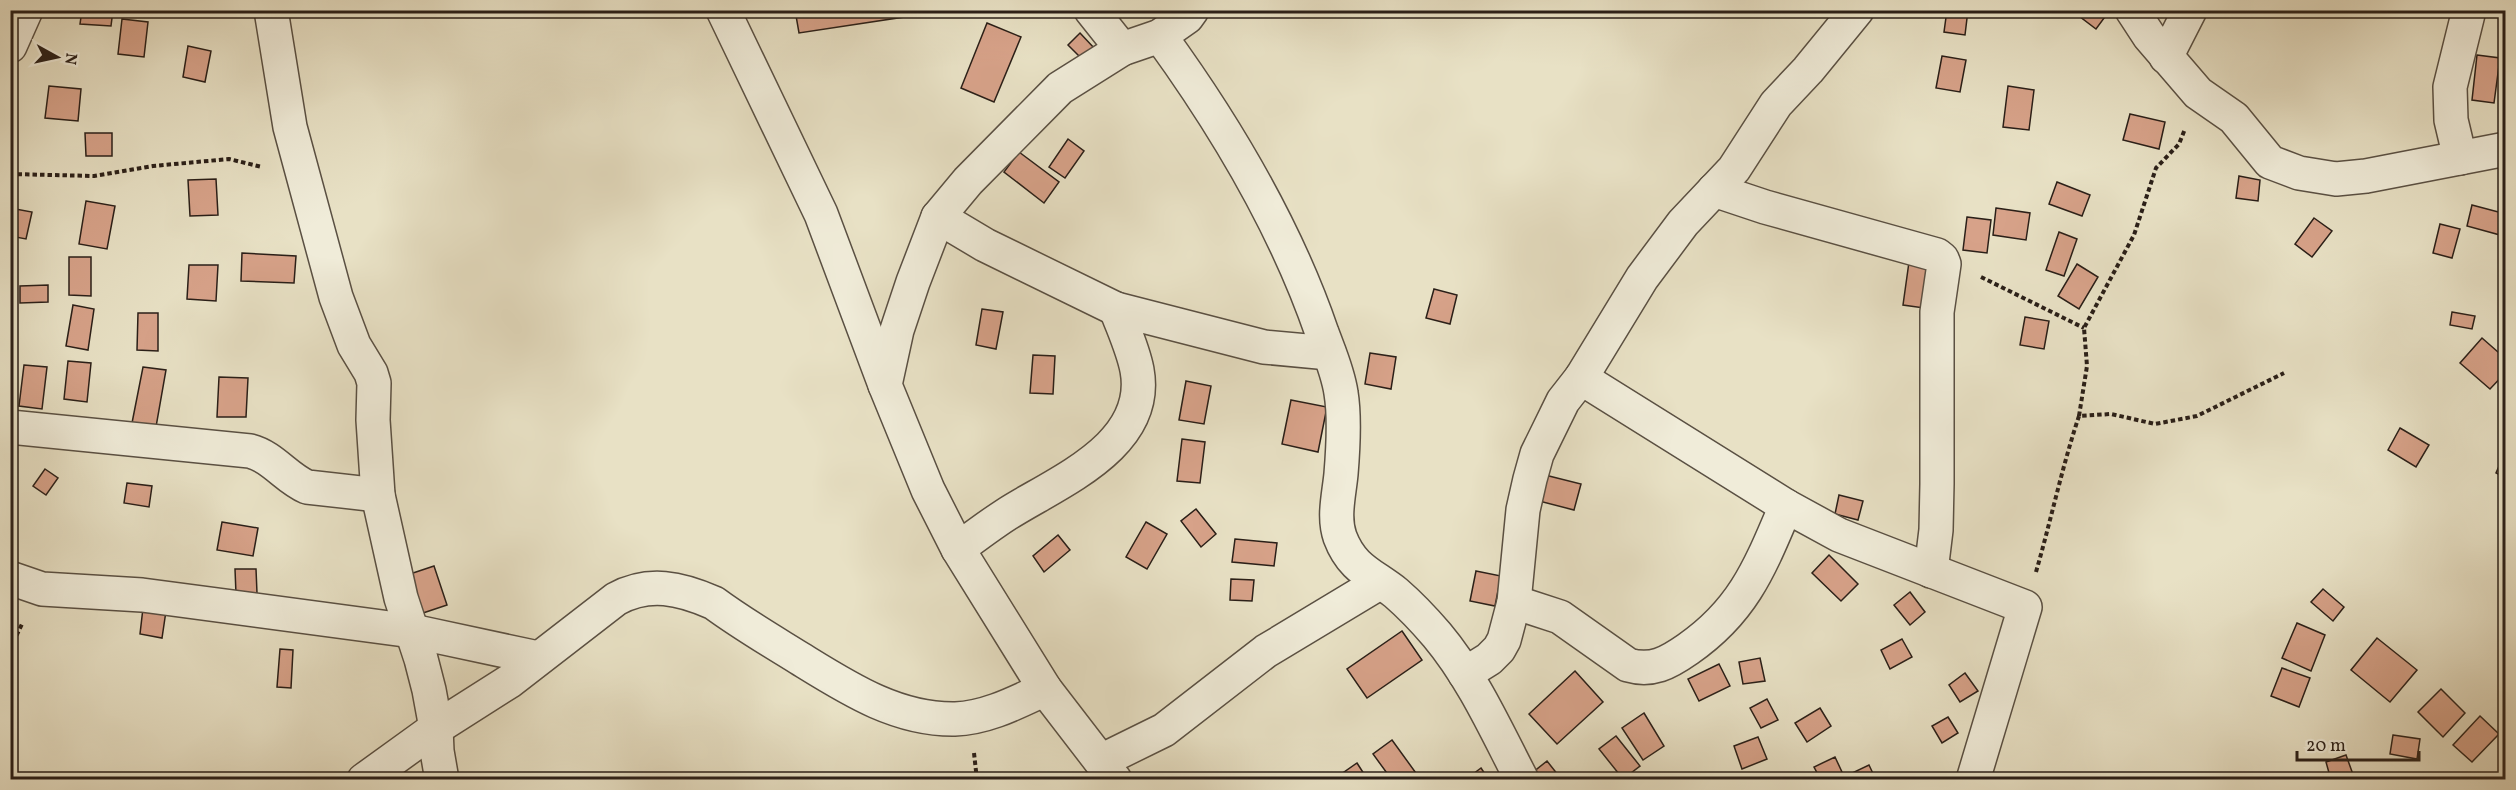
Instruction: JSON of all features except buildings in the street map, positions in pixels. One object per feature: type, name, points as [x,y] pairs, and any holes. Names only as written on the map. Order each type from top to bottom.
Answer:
[{"type":"street","points":[[10,46],[26,10]]},
{"type":"street","points":[[270,10],[290,127],[336,297],[354,345],[371,373],[374,383],[372,420],[378,495],[401,598],[421,659],[436,728],[442,780]]},
{"type":"street","points":[[723,10],[821,214],[885,385],[928,490],[958,549],[1045,689],[1108,770],[1266,651],[1380,583]]},
{"type":"street","points":[[1091,10],[1122,49]]},
{"type":"street","points":[[885,385],[897,330],[938,217],[968,181],[1053,94],[1122,49],[1160,36],[1187,17],[1192,10]]},
{"type":"street","points":[[1466,674],[1499,650],[1514,602],[1523,510],[1537,454],[1563,401],[1581,378],[1642,278],[1683,223],[1746,153],[1776,104],[1824,52],[1857,10]]},
{"type":"street","points":[[2132,10],[2166,57],[2198,93],[2234,118],[2270,162],[2299,173],[2336,179],[2366,176],[2505,149]]},
{"type":"street","points":[[2166,57],[2190,10]]},
{"type":"street","points":[[2460,158],[2451,120],[2450,87],[2469,10]]},
{"type":"street","points":[[1160,36],[1196,85],[1265,206],[1314,309],[1341,392],[1343,410],[1341,471],[1337,507],[1340,536],[1354,563],[1395,592],[1438,636],[1466,674],[1522,780]]},
{"type":"street","points":[[1714,190],[1764,207],[1937,255],[1942,259],[1944,264],[1939,290],[1937,322],[1936,530],[1930,571]]},
{"type":"street","points":[[938,217],[985,245],[1116,309],[1264,347],[1329,353]]},
{"type":"street","points":[[958,549],[1007,513],[1060,485],[1104,452],[1120,434],[1132,413],[1136,395],[1137,371],[1116,309]]},
{"type":"street","points":[[1581,378],[1786,506],[1839,535],[2025,607],[1972,780]]},
{"type":"street","points":[[10,427],[250,451],[262,454],[299,484],[307,487],[378,495]]},
{"type":"street","points":[[1514,602],[1560,617],[1628,665],[1640,669],[1653,669],[1675,658],[1702,639],[1730,614],[1767,551],[1786,506]]},
{"type":"street","points":[[10,578],[42,589],[142,595],[412,631],[538,658]]},
{"type":"street","points":[[364,780],[436,728],[510,681],[616,599],[632,591],[653,587],[693,594],[714,603],[849,689],[913,714],[953,719],[972,717],[1001,709],[1045,689]]},
{"type":"path","points":[[2025,607],[2050,525],[2066,455],[2079,416],[2087,366],[2084,328],[2134,235],[2156,168],[2179,144],[2198,93]]},
{"type":"path","points":[[10,174],[94,176],[153,166],[230,159],[304,177]]},
{"type":"path","points":[[1942,259],[2084,328]]},
{"type":"path","points":[[2079,416],[2110,414],[2155,424],[2197,416],[2284,373]]}]
